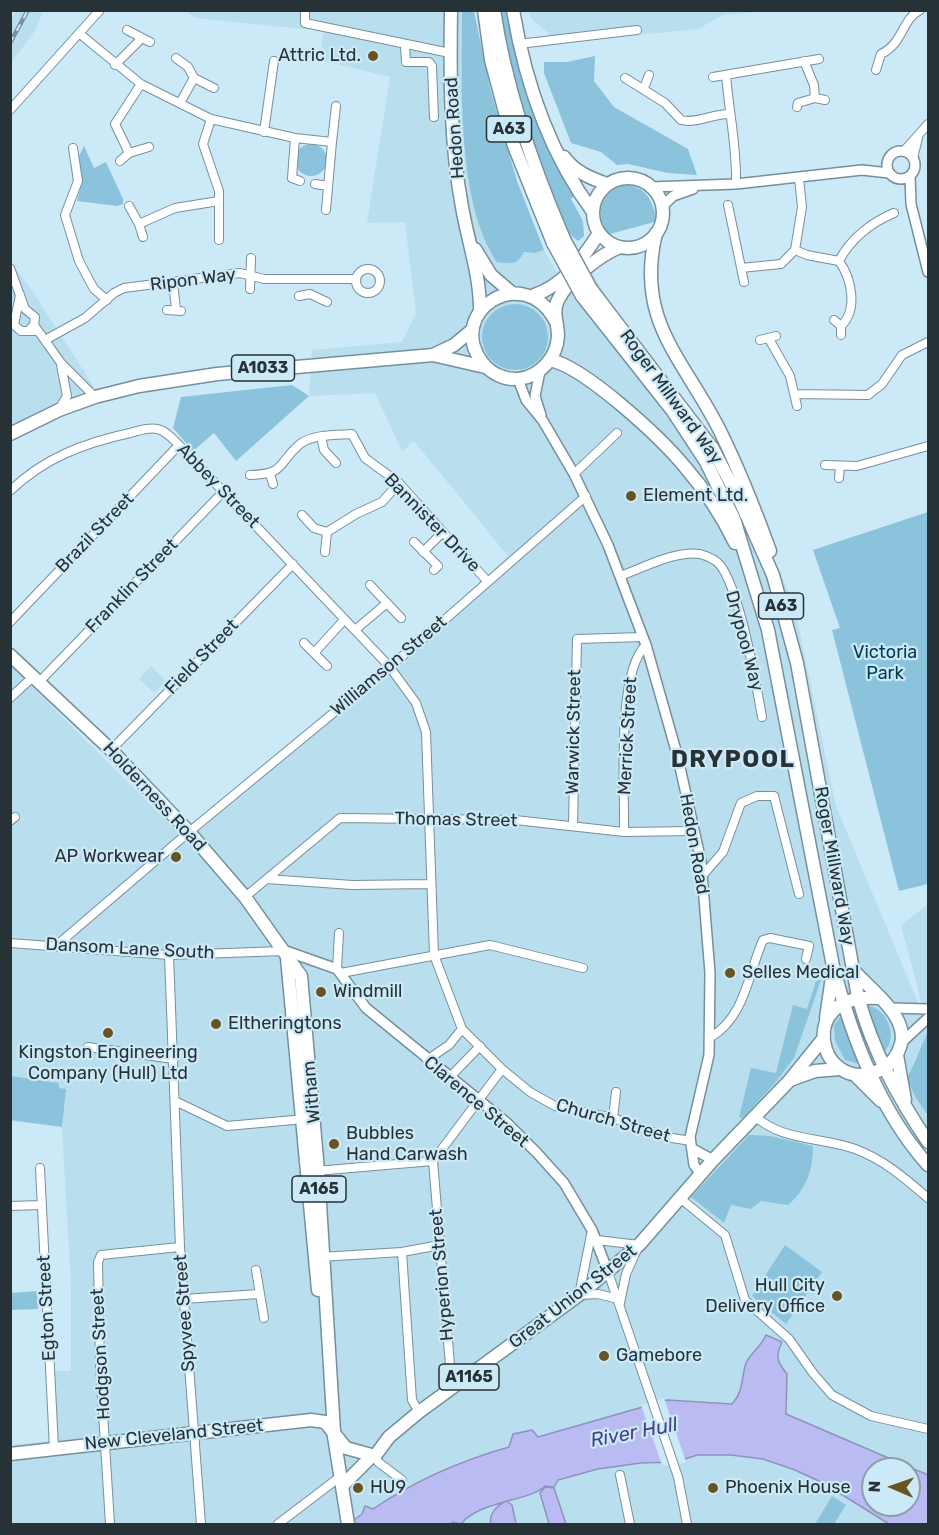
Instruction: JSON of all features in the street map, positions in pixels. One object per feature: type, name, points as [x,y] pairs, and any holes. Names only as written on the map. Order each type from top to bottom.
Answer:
[{"type":"main road","name":"Hedon Road","points":[[451,10],[452,133],[462,207],[480,285],[480,310]]},
{"type":"main road","name":"Roger Millward Way","points":[[484,10],[491,60],[513,146],[558,241],[586,293],[672,410],[706,462],[734,519],[771,641],[833,966],[843,1002],[870,1074],[884,1104]]},
{"type":"main road","name":"Roger Millward Way","points":[[495,10],[500,48],[524,141],[558,241]]},
{"type":"main road","points":[[513,10],[519,44],[540,111],[566,172],[593,212],[599,232],[605,239],[620,247]]},
{"type":"main road","points":[[555,146],[571,166],[590,178],[608,184]]},
{"type":"main road","points":[[555,320],[558,298],[606,252],[620,247],[640,245],[656,232],[662,216],[662,207],[651,187],[630,178],[608,184],[600,192],[593,212]]},
{"type":"main road","points":[[485,367],[477,356],[472,330],[480,310],[500,296],[512,293],[532,296],[542,293],[575,269],[599,232]]},
{"type":"main road","name":"A63","points":[[656,232],[650,274],[654,311],[669,345],[718,427],[746,486],[776,565],[797,663]]},
{"type":"main road","points":[[471,243],[491,275],[512,293]]},
{"type":"main road","name":"Roger Millward Way","points":[[586,293],[713,449],[741,503],[773,575],[797,663],[858,997],[868,1033],[883,1069],[928,1142]]},
{"type":"main road","points":[[518,379],[540,371],[550,360],[556,348],[558,334],[555,320],[549,310],[532,296]]},
{"type":"main road","name":"A1033","points":[[434,355],[454,345],[472,330]]},
{"type":"main road","name":"A1033","points":[[10,434],[58,410],[95,397],[139,386],[228,372],[434,355],[485,367],[506,378],[518,379]]},
{"type":"main road","name":"A63","points":[[550,360],[578,371],[685,466],[723,519],[752,576]]},
{"type":"main road","name":"Holderness Road","points":[[10,655],[111,750],[189,832],[245,897],[286,951]]},
{"type":"main road","name":"Witham","points":[[286,951],[301,976],[320,1257],[325,1383],[348,1524]]},
{"type":"main road","name":"Witham","points":[[286,951],[309,1119]]},
{"type":"main road","name":"Roger Millward Way","points":[[823,1039],[833,966]]},
{"type":"main road","name":"Roger Millward Way","points":[[854,971],[878,998],[891,1008]]},
{"type":"main road","points":[[826,1019],[843,1002],[858,997],[878,998]]},
{"type":"main road","points":[[823,1039],[826,1053],[840,1069],[856,1076],[883,1069],[897,1055],[902,1042],[900,1023],[891,1008]]},
{"type":"main road","name":"Great Union Street","points":[[373,1457],[389,1437],[419,1412],[579,1295],[639,1245],[713,1160],[789,1081],[823,1039]]},
{"type":"main road","name":"Roger Millward Way","points":[[897,1055],[907,1110]]},
{"type":"main road","name":"Great Union Street","points":[[789,1081],[815,1071],[840,1069]]},
{"type":"main road","name":"Roger Millward Way","points":[[856,1076],[884,1104],[928,1165]]},
{"type":"main road","name":"New Cleveland Street","points":[[10,1454],[311,1420],[325,1422],[334,1432]]},
{"type":"main road","points":[[334,1432],[346,1448],[373,1457]]},
{"type":"main road","name":"A1165","points":[[341,1481],[373,1457]]},
{"type":"street","points":[[10,110],[100,10]]},
{"type":"street","points":[[876,70],[878,52],[894,48],[909,18],[920,10]]},
{"type":"street","points":[[304,14],[305,23],[405,46],[450,53]]},
{"type":"street","points":[[115,65],[146,40],[127,30]]},
{"type":"street","points":[[519,44],[637,30]]},
{"type":"street","points":[[80,34],[141,84],[211,119],[295,138],[332,142]]},
{"type":"street","points":[[405,46],[406,62],[429,62],[432,66],[434,117]]},
{"type":"street","points":[[176,58],[188,67],[194,78],[214,88]]},
{"type":"street","points":[[713,77],[819,59]]},
{"type":"street","points":[[264,132],[274,61]]},
{"type":"street","points":[[804,61],[814,85],[815,98]]},
{"type":"street","points":[[644,88],[649,75]]},
{"type":"street","points":[[726,75],[729,114],[735,136],[736,184]]},
{"type":"street","points":[[180,103],[194,78]]},
{"type":"street","points":[[625,78],[665,103],[681,120],[694,121],[713,114],[729,114]]},
{"type":"street","points":[[129,153],[115,124],[141,84]]},
{"type":"street","points":[[796,107],[798,103],[815,98],[825,100]]},
{"type":"street","points":[[327,210],[336,106]]},
{"type":"street","points":[[211,119],[203,144],[219,191],[219,240]]},
{"type":"street","points":[[862,170],[887,160],[892,153],[904,151],[928,124]]},
{"type":"street","points":[[918,137],[913,158],[915,165],[910,176],[911,204],[928,272]]},
{"type":"street","points":[[295,138],[291,178],[300,181]]},
{"type":"street","points":[[120,161],[129,153],[149,147]]},
{"type":"street","points":[[74,148],[78,181],[65,215],[79,261],[94,289],[107,300]]},
{"type":"street","points":[[904,151],[913,158]]},
{"type":"street","points":[[887,160],[889,173]]},
{"type":"street","points":[[651,187],[736,184],[862,170],[889,173],[898,179],[911,204]]},
{"type":"street","points":[[898,179],[910,176]]},
{"type":"street","points":[[741,268],[781,264],[795,250],[802,207],[799,178]]},
{"type":"street","points":[[315,184],[328,186]]},
{"type":"street","points":[[662,207],[674,196],[701,186]]},
{"type":"street","points":[[140,224],[175,208],[219,201]]},
{"type":"street","points":[[728,205],[744,282]]},
{"type":"street","points":[[129,206],[140,224],[143,237]]},
{"type":"street","points":[[839,261],[844,250],[861,234],[879,219],[894,213]]},
{"type":"street","points":[[795,250],[807,255],[839,261]]},
{"type":"street","points":[[250,289],[252,258]]},
{"type":"street","points":[[839,261],[844,270],[852,302],[848,318],[841,326]]},
{"type":"street","points":[[10,268],[26,309],[34,315],[32,328]]},
{"type":"street","name":"Ripon Way","points":[[44,337],[85,318],[124,288],[240,273],[264,279],[355,279]]},
{"type":"street","points":[[310,294],[313,278]]},
{"type":"street","points":[[167,310],[179,310],[173,283]]},
{"type":"street","points":[[20,293],[13,329],[21,331],[32,328]]},
{"type":"street","points":[[299,296],[310,294],[327,302]]},
{"type":"street","points":[[15,315],[26,309]]},
{"type":"street","points":[[834,320],[841,326],[842,335]]},
{"type":"street","points":[[32,328],[44,337],[61,363],[95,397]]},
{"type":"street","points":[[760,340],[772,338],[786,366],[798,406]]},
{"type":"street","points":[[796,394],[868,395],[882,384],[902,355],[928,342]]},
{"type":"street","points":[[58,410],[67,396],[61,363]]},
{"type":"street","name":"Hedon Road","points":[[540,371],[535,396],[543,421]]},
{"type":"street","name":"Hedon Road","points":[[518,379],[526,400],[543,421],[586,496],[620,576],[645,641],[677,754],[703,874],[710,973],[711,1038],[692,1145],[694,1165],[701,1174]]},
{"type":"street","name":"Abbey Street","points":[[10,491],[31,472],[70,450],[122,434],[161,429],[224,491],[389,666],[416,703],[424,721],[427,819]]},
{"type":"street","points":[[574,474],[617,433]]},
{"type":"street","name":"Bannister Drive","points":[[270,474],[276,471],[301,443],[321,437],[352,434],[365,458],[399,483],[488,582]]},
{"type":"street","points":[[321,437],[324,450],[336,463]]},
{"type":"street","name":"Brazil Street","points":[[10,621],[179,445]]},
{"type":"street","points":[[825,465],[857,466],[928,446]]},
{"type":"street","points":[[839,478],[840,465]]},
{"type":"street","points":[[250,474],[270,474],[273,484]]},
{"type":"street","points":[[302,515],[314,528],[327,532],[356,514],[382,502],[399,483]]},
{"type":"street","name":"Franklin Street","points":[[10,698],[37,678],[224,491]]},
{"type":"street","name":"Williamson Street","points":[[57,945],[189,832],[432,632],[586,496]]},
{"type":"street","points":[[325,552],[327,532]]},
{"type":"street","points":[[423,552],[443,532]]},
{"type":"street","points":[[414,542],[438,566],[434,570]]},
{"type":"street","name":"Drypool Way","points":[[620,576],[686,554],[702,555],[716,561],[725,574],[734,596],[754,673],[762,717]]},
{"type":"street","name":"Field Street","points":[[111,750],[293,564]]},
{"type":"street","points":[[370,585],[401,618]]},
{"type":"street","points":[[355,630],[387,603]]},
{"type":"street","points":[[314,653],[344,620]]},
{"type":"street","name":"Warwick Street","points":[[573,825],[576,639],[645,641]]},
{"type":"street","name":"Merrick Street","points":[[624,832],[627,695],[631,670],[645,641]]},
{"type":"street","points":[[304,643],[327,666]]},
{"type":"street","points":[[703,874],[723,852],[741,803],[757,796],[774,796],[799,894]]},
{"type":"street","name":"Thomas Street","points":[[245,897],[340,818],[515,820],[624,832],[694,831]]},
{"type":"street","name":"Church Street","points":[[427,819],[434,955],[462,1029],[502,1069],[530,1092],[555,1106],[613,1118],[692,1145]]},
{"type":"street","points":[[267,879],[352,885],[430,884]]},
{"type":"street","points":[[339,933],[339,971]]},
{"type":"street","points":[[711,1038],[724,1029],[741,1003],[763,940],[770,938],[808,946],[806,959]]},
{"type":"street","name":"Dansom Lane South","points":[[10,943],[169,955],[286,951]]},
{"type":"street","points":[[286,951],[323,963],[339,971],[490,945],[583,968]]},
{"type":"street","name":"Spyvee Street","points":[[169,955],[180,1247],[201,1524]]},
{"type":"street","points":[[301,976],[301,969],[309,963],[323,963]]},
{"type":"street","name":"Clarence Street","points":[[339,971],[366,1008],[476,1101],[507,1124],[564,1183],[597,1240],[676,1470],[687,1524]]},
{"type":"street","points":[[891,1008],[928,1009]]},
{"type":"street","points":[[902,1042],[928,1018]]},
{"type":"street","points":[[427,1060],[449,1045],[462,1029]]},
{"type":"street","points":[[449,1078],[480,1046]]},
{"type":"street","points":[[88,1047],[174,1059]]},
{"type":"street","points":[[313,1171],[433,1161],[502,1069]]},
{"type":"street","points":[[613,1118],[616,1092]]},
{"type":"street","points":[[175,1101],[227,1126],[309,1119]]},
{"type":"street","points":[[755,1116],[773,1130],[856,1149],[899,1173],[928,1198]]},
{"type":"street","points":[[692,1145],[713,1160]]},
{"type":"street","name":"Hyperion Street","points":[[433,1161],[452,1389]]},
{"type":"street","name":"Egton Street","points":[[40,1168],[54,1448]]},
{"type":"street","points":[[680,1198],[725,1235],[731,1248],[740,1289],[745,1300],[759,1315],[789,1339],[832,1395],[871,1416],[928,1429]]},
{"type":"street","points":[[10,1206],[42,1205]]},
{"type":"street","points":[[592,1230],[579,1295],[598,1294],[619,1302],[626,1274],[639,1245],[597,1240]]},
{"type":"street","points":[[320,1257],[402,1252],[440,1245]]},
{"type":"street","name":"Hodgson Street","points":[[110,1524],[99,1353],[98,1281],[101,1256],[180,1247]]},
{"type":"street","points":[[402,1252],[412,1400],[419,1412]]},
{"type":"street","points":[[256,1270],[264,1318]]},
{"type":"street","points":[[184,1299],[259,1294]]},
{"type":"street","points":[[373,1457],[402,1480]]},
{"type":"street","points":[[620,1475],[630,1524]]},
{"type":"street","points":[[278,1524],[341,1481]]},
{"type":"shaded area","points":[[17,10],[43,11],[34,32],[11,63],[11,19]]},
{"type":"shaded area","points":[[186,11],[462,11],[463,119],[466,154],[476,212],[489,251],[535,253],[544,250],[564,285],[585,262],[617,313],[699,420],[750,504],[794,604],[836,806],[927,1024],[901,925],[928,904],[928,1031],[912,1065],[916,1098],[928,1116],[928,1475],[921,1472],[921,1457],[886,1457],[786,1414],[787,1374],[778,1363],[766,1335],[762,1345],[747,1360],[740,1396],[732,1404],[667,1400],[538,1437],[532,1430],[524,1432],[509,1447],[464,1460],[410,1485],[349,1524],[11,1524],[11,1445],[49,1441],[47,1371],[71,1371],[71,1286],[62,1127],[11,1121],[10,665],[187,841],[378,677],[508,556],[414,441],[402,451],[375,393],[309,396],[312,350],[402,342],[416,313],[405,222],[367,223],[390,77],[320,60],[323,31],[195,18]],"holes":[[[525,305],[536,311],[520,371],[509,370],[492,361],[485,352],[483,329],[494,311]]]},
{"type":"shaded area","points":[[529,11],[768,11],[723,15],[698,29],[550,44],[548,33],[531,18]]},
{"type":"shaded area","points":[[10,261],[33,292],[94,387],[11,429]]},
{"type":"shaded area","points":[[151,666],[166,681],[154,693],[139,679]]},
{"type":"shaded area","points":[[696,1455],[731,1455],[763,1459],[825,1484],[861,1506],[861,1517],[878,1517],[889,1524],[450,1524],[506,1500],[539,1492],[545,1486],[568,1477],[622,1465],[676,1462]]},
{"type":"green space","points":[[462,11],[474,11],[490,88],[517,181],[544,250],[535,253],[524,252],[514,263],[497,262],[484,237],[474,207],[464,141]]},
{"type":"green space","points":[[501,11],[507,11],[523,76],[575,195],[571,199],[583,221],[584,236],[578,241],[567,232],[535,151],[511,68]]},
{"type":"green space","points":[[595,56],[594,81],[614,107],[688,149],[697,175],[668,173],[628,164],[617,165],[601,152],[571,143],[544,73],[544,62],[567,62]]},
{"type":"green space","points":[[311,144],[322,149],[327,160],[322,171],[311,176],[300,171],[295,160],[300,149]]},
{"type":"green space","points":[[84,146],[94,168],[106,162],[123,199],[123,204],[117,206],[77,201],[82,182],[78,158]]},
{"type":"green space","points":[[624,185],[638,188],[647,196],[658,221],[595,238],[604,228],[601,214],[603,201],[611,191]]},
{"type":"green space","points":[[508,304],[522,304],[534,309],[543,318],[548,337],[546,350],[539,361],[522,370],[508,370],[496,365],[487,356],[482,344],[482,330],[487,318],[496,309]]},
{"type":"green space","points":[[292,385],[309,396],[236,461],[214,433],[193,451],[173,428],[181,397]]},
{"type":"green space","name":"Victoria Park","points":[[928,512],[928,884],[899,891],[832,630],[840,628],[813,550]]},
{"type":"green space","points":[[821,980],[794,1058],[743,1118],[739,1117],[751,1068],[776,1073],[793,1005],[807,1009],[816,981]]},
{"type":"green space","points":[[864,1005],[880,1011],[889,1025],[890,1041],[887,1049],[881,1055]]},
{"type":"green space","points":[[843,1013],[860,1064],[845,1060],[835,1041],[834,1025]]},
{"type":"green space","points":[[928,1031],[928,1116],[907,1079]]},
{"type":"green space","points":[[10,1076],[59,1083],[59,1088],[66,1089],[62,1127],[11,1120]]},
{"type":"green space","points":[[749,1135],[770,1136],[813,1146],[810,1171],[800,1192],[788,1205],[761,1201],[751,1209],[731,1205],[724,1223],[691,1197]]},
{"type":"green space","points":[[785,1245],[822,1272],[786,1324],[752,1296]]},
{"type":"green space","points":[[37,1291],[38,1309],[11,1310],[11,1293]]},
{"type":"green space","points":[[832,1496],[846,1505],[834,1524],[815,1524]]},
{"type":"water","name":"River Hull","points":[[766,1335],[782,1342],[778,1355],[779,1362],[787,1374],[786,1414],[886,1457],[861,1457],[861,1506],[825,1484],[763,1459],[731,1455],[697,1455],[676,1462],[641,1463],[598,1469],[558,1480],[554,1487],[545,1486],[528,1495],[479,1510],[461,1524],[453,1522],[450,1524],[349,1524],[362,1514],[365,1506],[373,1509],[438,1472],[509,1447],[513,1434],[532,1430],[538,1437],[667,1400],[732,1404],[740,1389],[746,1363]]},
{"type":"water","points":[[921,1472],[928,1475],[928,1524],[889,1524],[878,1517],[921,1517]]},
{"type":"water","points":[[545,1487],[554,1488],[566,1524],[549,1524],[540,1493]]},
{"type":"water","points":[[507,1501],[512,1505],[516,1524],[491,1524],[490,1520],[494,1510]]},
{"type":"pier","points":[[664,1398],[686,1462],[677,1465],[662,1465],[641,1405]]},
{"type":"railway","points":[[10,43],[28,10]]},
{"type":"place","name":"Attric Ltd.","points":[[373,56]]},
{"type":"place","name":"Element Ltd.","points":[[631,496]]},
{"type":"place","name":"AP Workwear","points":[[176,857]]},
{"type":"place","name":"Selles Medical","points":[[730,973]]},
{"type":"place","name":"Windmill","points":[[321,992]]},
{"type":"place","name":"Eltheringtons","points":[[216,1024]]},
{"type":"place","name":"Kingston Engineering Company (Hull) Ltd","points":[[108,1033]]},
{"type":"place","name":"Bubbles Hand Carwash","points":[[334,1144]]},
{"type":"place","name":"Hull City Delivery Office","points":[[837,1296]]},
{"type":"place","name":"Gamebore","points":[[604,1356]]},
{"type":"place","name":"HU9","points":[[358,1488]]},
{"type":"place","name":"Phoenix House","points":[[713,1488]]},
{"type":"district","name":"DRYPOOL","points":[[733,760]]}]
